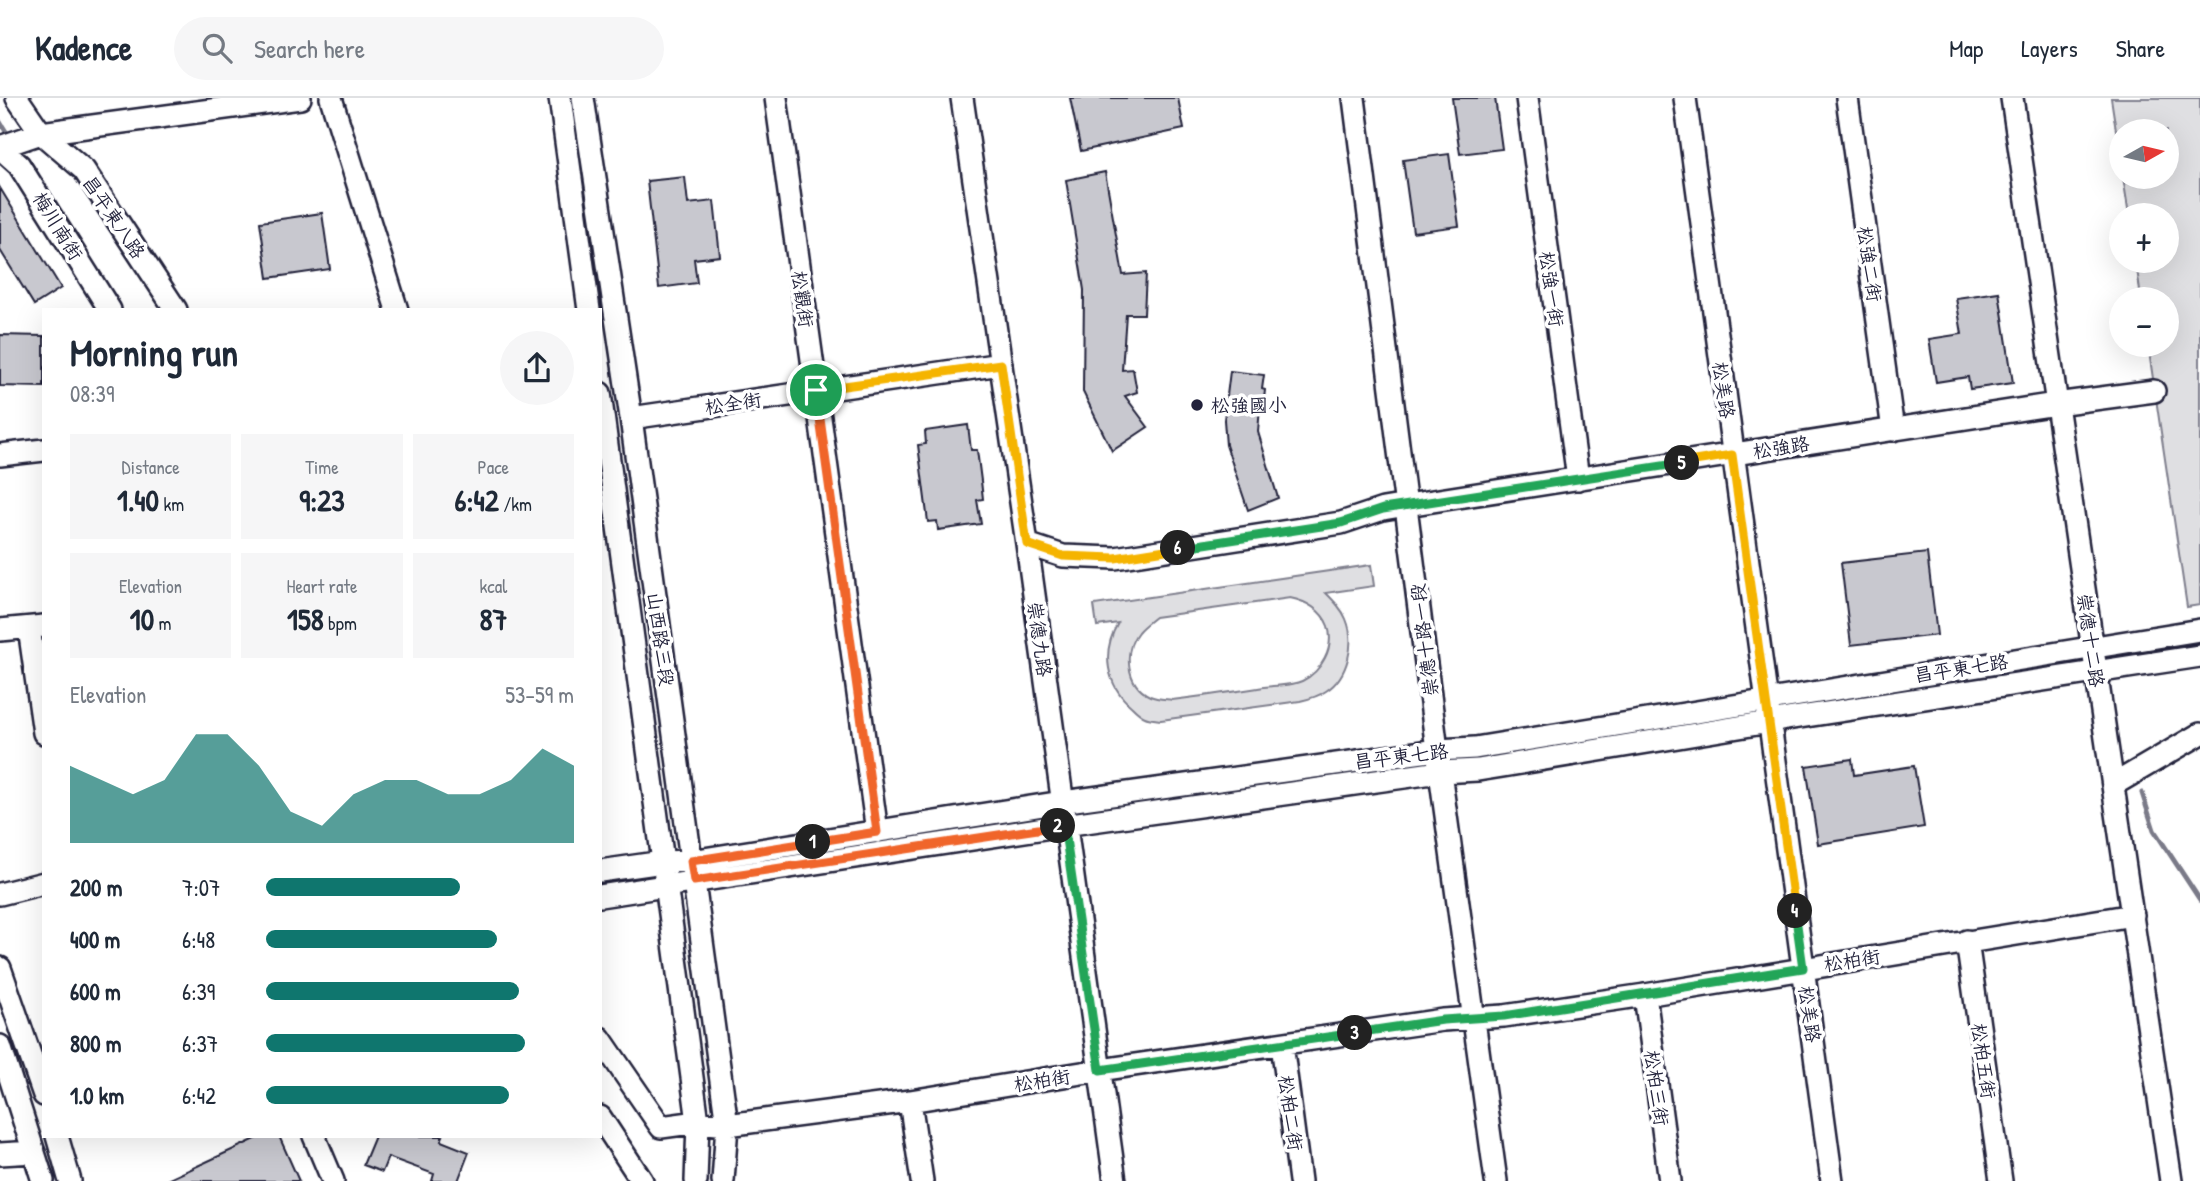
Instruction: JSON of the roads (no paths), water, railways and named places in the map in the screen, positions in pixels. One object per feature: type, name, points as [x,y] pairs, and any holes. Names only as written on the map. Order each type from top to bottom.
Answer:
[{"type":"street","name":"昌平東八路","points":[[17,98],[41,133],[84,170],[175,308]]},
{"type":"street","points":[[36,98],[41,133]]},
{"type":"street","points":[[0,147],[41,133],[207,104],[300,98]]},
{"type":"street","points":[[331,98],[396,308]]},
{"type":"street","points":[[560,98],[589,308]]},
{"type":"street","name":"山西路三段","points":[[583,98],[631,418],[727,1125],[723,1181]]},
{"type":"street","name":"松觀街","points":[[776,98],[877,832]]},
{"type":"street","name":"崇德九路","points":[[962,98],[1115,1181]]},
{"type":"street","name":"崇德十路一段","points":[[1354,98],[1437,750],[1496,1181]]},
{"type":"street","name":"松強一街","points":[[1527,98],[1578,479]]},
{"type":"street","name":"松美路","points":[[1685,98],[1832,1181]]},
{"type":"street","name":"松強二街","points":[[1847,98],[1893,430]]},
{"type":"street","name":"崇德十二路","points":[[2012,98],[2171,1181]]},
{"type":"street","name":"梅川南街","points":[[0,147],[19,164],[109,308]]},
{"type":"street","name":"松全街","points":[[631,418],[1001,364]]},
{"type":"street","name":"松強路","points":[[1027,544],[1063,556],[1115,558],[1341,523],[1383,509],[1407,505],[2154,391]]},
{"type":"street","name":"山西路三段","points":[[602,424],[698,1122],[696,1181]]},
{"type":"street","points":[[0,455],[42,450]]},
{"type":"street","points":[[0,630],[36,627],[42,706]]},
{"type":"street","name":"昌平東七路","points":[[602,896],[667,886],[693,871],[877,832],[1062,802],[1437,750],[1475,748],[2200,630]]},
{"type":"street","name":"昌平東七路","points":[[602,871],[663,862],[693,871],[1064,825],[1440,772],[1478,770],[1768,722],[2200,656]]},
{"type":"street","points":[[2113,785],[2200,734]]},
{"type":"street","points":[[0,894],[42,884]]},
{"type":"street","name":"松柏街","points":[[698,1122],[727,1125],[910,1101],[1100,1070],[1443,1020],[1504,1016],[2133,915]]},
{"type":"street","name":"松柏五街","points":[[1967,941],[2001,1181]]},
{"type":"street","points":[[0,968],[42,1090]]},
{"type":"street","name":"松柏三街","points":[[1645,995],[1670,1181]]},
{"type":"street","points":[[602,1041],[660,1127],[698,1122]]},
{"type":"street","name":"松柏二街","points":[[1282,1044],[1300,1181]]},
{"type":"street","points":[[0,1045],[43,1181]]},
{"type":"street","points":[[910,1101],[922,1181]]},
{"type":"street","points":[[602,1120],[642,1181]]},
{"type":"street","points":[[58,1138],[70,1181]]},
{"type":"street","points":[[315,1138],[332,1181]]},
{"type":"street","points":[[0,1154],[34,1152]]},
{"type":"waterway","points":[[0,122],[10,138]]},
{"type":"waterway","points":[[2142,793],[2154,830],[2200,900]]},
{"type":"place","name":"松強國小","points":[[1197,405]]}]
